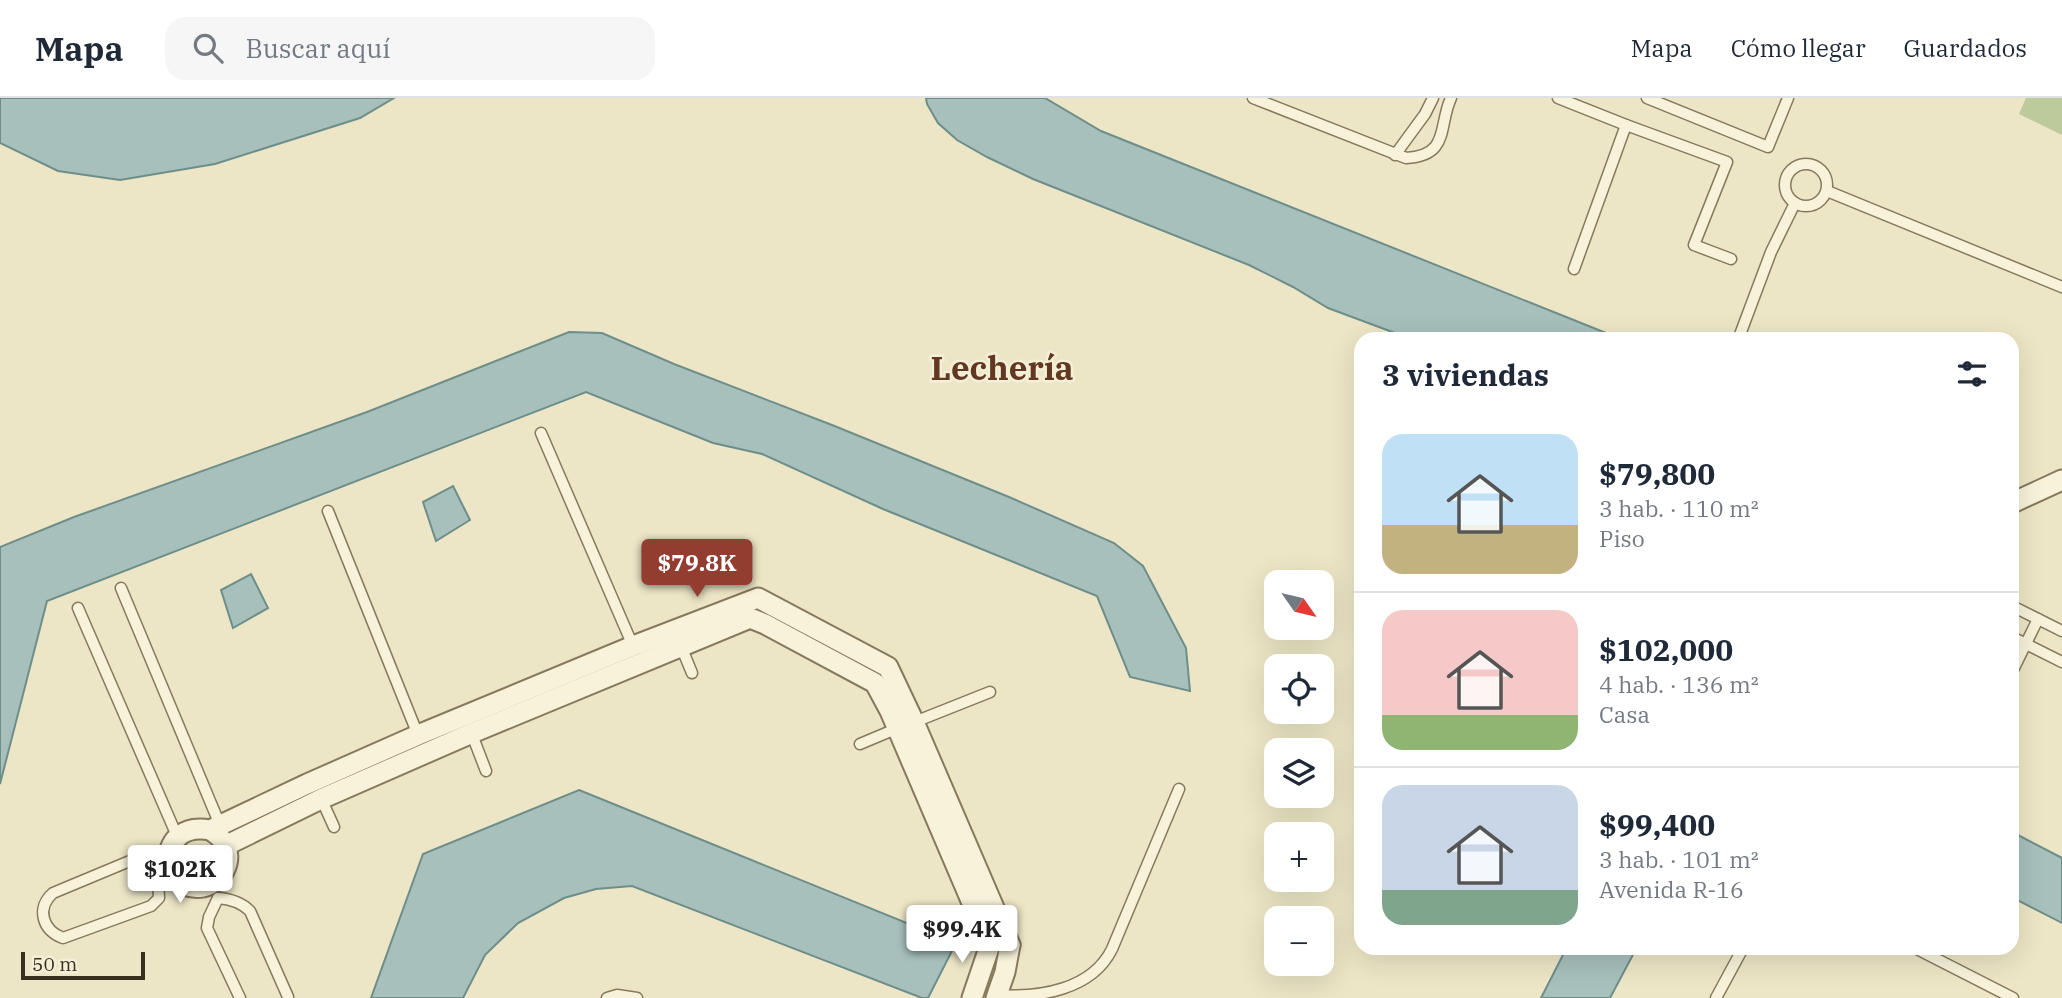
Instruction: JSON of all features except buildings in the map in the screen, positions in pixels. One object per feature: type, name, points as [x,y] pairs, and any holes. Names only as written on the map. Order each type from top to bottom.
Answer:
[{"type":"street","points":[[2019,500],[2062,480]]},
{"type":"street","points":[[227,845],[468,724],[678,638],[758,598],[888,667],[905,725],[989,945],[972,998]]},
{"type":"street","points":[[530,699],[633,646],[678,638]]},
{"type":"street","points":[[215,828],[227,845],[228,859],[215,891],[205,887],[191,887],[164,872],[169,848],[177,836],[193,829],[215,828],[314,780],[418,735],[468,724]]},
{"type":"street","points":[[905,725],[1010,945],[1005,972],[996,997]]},
{"type":"street","points":[[989,945],[1010,945]]},
{"type":"lane","points":[[1253,98],[1406,158],[1424,154],[1436,146],[1444,130],[1451,98]]},
{"type":"lane","points":[[1395,155],[1425,114],[1433,98]]},
{"type":"lane","points":[[1558,98],[1727,163],[1694,245],[1731,259]]},
{"type":"lane","points":[[1647,98],[1768,148],[1788,98]]},
{"type":"lane","points":[[1574,269],[1626,125]]},
{"type":"lane","points":[[1813,164],[1823,170],[1828,181],[1827,191],[1821,201],[1811,206],[1800,205],[1787,194],[1785,183],[1789,173],[1797,166],[1813,164]]},
{"type":"lane","points":[[1827,191],[2062,287]]},
{"type":"lane","points":[[1741,332],[1771,251],[1795,203]]},
{"type":"lane","points":[[541,433],[633,646]]},
{"type":"lane","points":[[328,511],[418,735]]},
{"type":"lane","points":[[121,588],[215,828]]},
{"type":"lane","points":[[78,608],[177,836]]},
{"type":"lane","points":[[2019,610],[2062,631]]},
{"type":"lane","points":[[2019,658],[2038,619]]},
{"type":"lane","points":[[678,638],[692,673]]},
{"type":"lane","points":[[2019,640],[2062,662]]},
{"type":"lane","points":[[860,744],[990,692]]},
{"type":"lane","points":[[468,724],[486,771]]},
{"type":"lane","points":[[314,780],[334,827]]},
{"type":"lane","points":[[996,997],[1052,993],[1082,983],[1098,971],[1112,949],[1179,789]]},
{"type":"lane","points":[[136,858],[148,860],[164,872],[156,903],[63,937],[54,934],[45,925],[42,917],[47,898],[53,893],[136,858]]},
{"type":"lane","points":[[240,998],[206,928],[215,891],[250,911],[288,998]]},
{"type":"lane","points":[[1716,998],[1739,955]]},
{"type":"lane","points":[[1929,955],[2013,998]]},
{"type":"lane","points":[[607,998],[617,995],[637,998]]},
{"type":"green space","points":[[2026,98],[2062,98],[2062,135],[2019,114]]},
{"type":"water","points":[[0,98],[394,98],[360,118],[215,164],[120,180],[58,171],[0,143]]},
{"type":"water","points":[[926,98],[1045,98],[1101,131],[1604,332],[1392,332],[1328,308],[1249,265],[1033,179],[987,157],[957,140],[938,123]]},
{"type":"water","points":[[569,332],[602,333],[1009,497],[1114,543],[1143,566],[1186,648],[1190,691],[1130,677],[1097,596],[883,509],[762,454],[713,443],[586,392],[47,601],[0,784],[0,547],[74,517],[367,412]]},
{"type":"water","points":[[453,486],[470,520],[436,541],[423,502]]},
{"type":"water","points":[[251,574],[268,608],[233,628],[221,590]]},
{"type":"water","points":[[579,790],[956,943],[928,998],[922,998],[632,886],[596,889],[564,898],[518,923],[485,955],[463,998],[371,998],[423,854]]},
{"type":"water","points":[[2019,836],[2062,858],[2062,923],[2019,901]]},
{"type":"water","points":[[1562,955],[1633,955],[1610,998],[1541,998]]},
{"type":"district","name":"Lechería","points":[[1002,368]]}]
